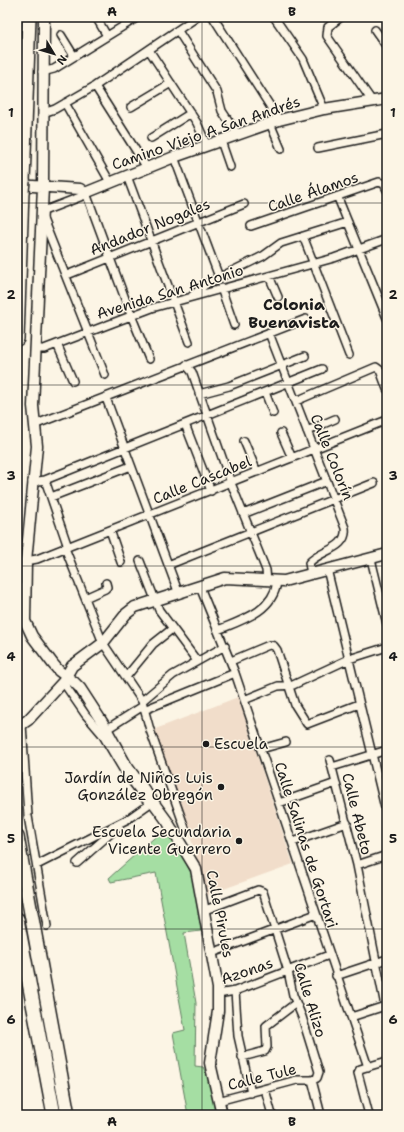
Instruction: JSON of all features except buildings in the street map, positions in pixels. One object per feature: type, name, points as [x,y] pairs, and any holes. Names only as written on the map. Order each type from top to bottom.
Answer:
[{"type":"highway","points":[[17,339],[21,186],[29,17]]},
{"type":"highway","points":[[17,837],[68,1115]]},
{"type":"highway","points":[[17,919],[54,1115]]},
{"type":"street","points":[[26,560],[36,446],[34,425],[43,187],[42,72],[44,17]]},
{"type":"street","points":[[96,17],[107,36]]},
{"type":"street","points":[[42,72],[54,69],[138,17]]},
{"type":"street","points":[[43,112],[52,111],[95,86],[197,17]]},
{"type":"street","points":[[213,17],[274,122],[281,149]]},
{"type":"street","points":[[274,17],[303,59],[324,109]]},
{"type":"street","points":[[341,17],[331,24],[327,30],[327,36],[372,101]]},
{"type":"street","points":[[376,30],[387,47]]},
{"type":"street","points":[[178,31],[217,92],[222,112],[238,135]]},
{"type":"street","points":[[61,36],[74,56]]},
{"type":"street","points":[[150,50],[191,113],[206,146]]},
{"type":"street","points":[[131,107],[171,83]]},
{"type":"street","points":[[95,86],[147,168]]},
{"type":"street","name":"Camino Viejo A San Andrés","points":[[41,212],[80,197],[110,182],[174,157],[274,122],[324,109],[387,99]]},
{"type":"street","points":[[65,104],[110,182]]},
{"type":"street","points":[[151,138],[191,113]]},
{"type":"street","points":[[318,148],[387,134]]},
{"type":"street","points":[[221,141],[230,167]]},
{"type":"street","points":[[174,157],[219,278]]},
{"type":"street","points":[[127,176],[175,301],[189,342]]},
{"type":"street","name":"Calle Álamos","points":[[251,226],[382,183],[387,190]]},
{"type":"street","points":[[21,186],[80,190],[86,193],[131,315],[149,359]]},
{"type":"street","points":[[338,198],[387,318]]},
{"type":"street","name":"Andador Nogales","points":[[67,275],[244,204]]},
{"type":"street","points":[[41,212],[105,375]]},
{"type":"street","points":[[192,296],[200,288],[263,256],[280,243],[348,222]]},
{"type":"street","points":[[303,236],[312,264],[349,355]]},
{"type":"street","name":"Avenida San Antonio","points":[[36,349],[44,349],[131,315],[175,301],[312,264],[360,249],[387,238]]},
{"type":"street","points":[[269,276],[278,297]]},
{"type":"street","points":[[221,288],[234,325]]},
{"type":"street","points":[[34,425],[306,319]]},
{"type":"street","name":"Calle Colorín","points":[[269,333],[346,528],[345,536],[337,546],[312,559],[309,563],[311,574]]},
{"type":"street","points":[[57,344],[73,381]]},
{"type":"street","points":[[199,394],[229,386],[305,356]]},
{"type":"street","points":[[186,365],[191,369],[206,416],[231,483],[250,532],[272,581],[274,596],[248,618],[218,630]]},
{"type":"street","points":[[296,401],[376,367],[380,370],[387,389]]},
{"type":"street","points":[[32,482],[44,480],[322,369]]},
{"type":"street","points":[[265,392],[273,413]]},
{"type":"street","points":[[106,398],[179,594]]},
{"type":"street","points":[[307,431],[335,419]]},
{"type":"street","name":"Calle Cascabel","points":[[26,560],[38,560],[67,547],[387,420]]},
{"type":"street","points":[[185,424],[211,490]]},
{"type":"street","points":[[280,433],[292,458]]},
{"type":"street","points":[[244,441],[257,472]]},
{"type":"street","points":[[51,497],[132,466]]},
{"type":"street","points":[[44,480],[85,598],[104,643],[143,706],[186,831]]},
{"type":"street","points":[[243,514],[327,481]]},
{"type":"street","points":[[168,565],[374,483]]},
{"type":"street","points":[[110,530],[121,562]]},
{"type":"street","points":[[47,926],[28,816],[20,724],[64,679],[72,666],[104,643],[126,614],[135,607],[225,578],[272,581],[311,574],[387,554]]},
{"type":"street","points":[[371,559],[387,624]]},
{"type":"street","name":"Calle Pirules","points":[[26,560],[24,613],[27,627],[64,679],[80,688],[107,729],[126,765],[195,866],[205,910],[218,994],[218,1011],[210,1064],[222,1115]]},
{"type":"street","points":[[140,561],[159,610],[172,629],[198,661]]},
{"type":"street","points":[[327,569],[387,816]]},
{"type":"street","points":[[85,598],[106,590],[106,583]]},
{"type":"street","name":"Calle Salinas de Gortari","points":[[200,587],[226,646],[293,842],[336,976],[368,1067]]},
{"type":"street","points":[[126,677],[153,644],[172,629]]},
{"type":"street","points":[[231,661],[269,645],[274,646],[277,650],[295,705],[307,724],[359,704]]},
{"type":"street","points":[[143,706],[169,678],[226,646]]},
{"type":"street","points":[[244,700],[278,686],[293,685],[349,659],[387,647]]},
{"type":"street","points":[[107,729],[143,706],[235,673]]},
{"type":"street","points":[[64,679],[85,714],[102,734],[134,786],[151,803],[128,819],[77,863]]},
{"type":"street","points":[[261,749],[286,742]]},
{"type":"street","points":[[372,754],[387,750]]},
{"type":"street","name":"Calle Abeto","points":[[372,754],[331,764],[357,865],[387,1016]]},
{"type":"street","points":[[279,803],[336,783]]},
{"type":"street","points":[[37,866],[128,819]]},
{"type":"street","points":[[293,842],[347,823]]},
{"type":"street","points":[[357,865],[387,855]]},
{"type":"street","name":"Calle Alizo","points":[[205,910],[258,890],[262,890],[288,971],[296,1003],[302,1017],[319,1072],[317,1078],[312,1080]]},
{"type":"street","points":[[212,953],[316,914]]},
{"type":"street","name":"Azonas","points":[[218,994],[235,991],[329,955]]},
{"type":"street","points":[[336,976],[387,959]]},
{"type":"street","points":[[235,991],[242,1057],[251,1093]]},
{"type":"street","points":[[242,1057],[265,1051],[267,1047],[266,1026],[296,1003]]},
{"type":"street","points":[[351,1017],[385,1006]]},
{"type":"street","points":[[369,1115],[358,1071],[387,1062]]},
{"type":"street","name":"Calle Tule","points":[[218,1101],[297,1080],[312,1080]]},
{"type":"street","points":[[312,1080],[321,1115]]},
{"type":"street","points":[[265,1089],[272,1115]]},
{"type":"shaded area","points":[[238,697],[293,864],[207,895],[185,818],[153,730]]},
{"type":"green space","points":[[163,830],[178,848],[193,877],[201,931],[184,933],[196,1003],[195,1066],[203,1067],[225,1115],[188,1115],[173,1033],[185,1030],[156,873],[111,882],[109,878]]},
{"type":"place","name":"Escuela","points":[[206,744]]},
{"type":"place","name":"Jardín de Niños Luis González Obregón","points":[[221,787]]},
{"type":"place","name":"Escuela Secundaria Vicente Guerrero","points":[[239,841]]},
{"type":"district","name":"Colonia Buenavista","points":[[294,313]]}]
